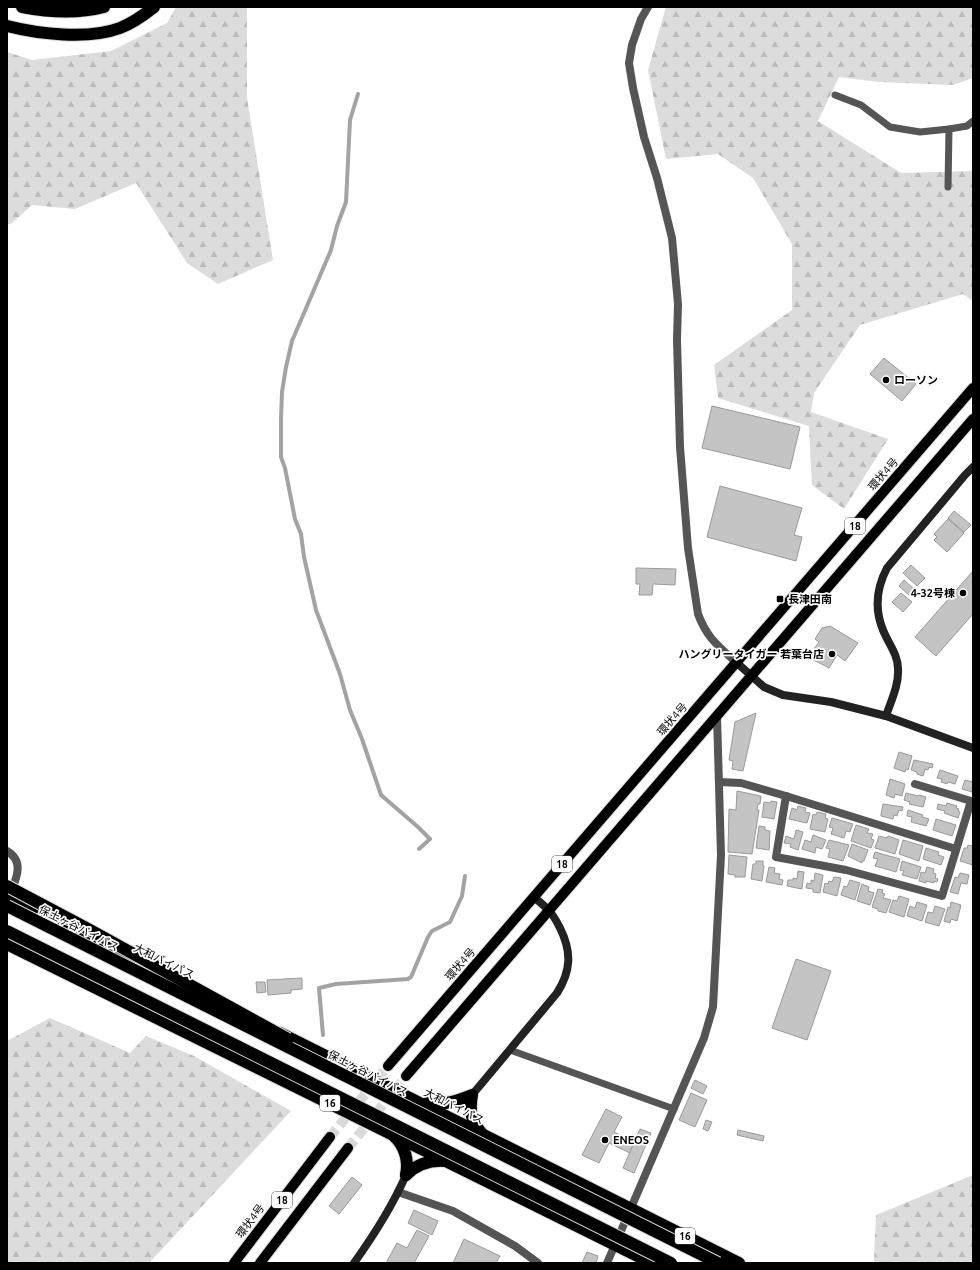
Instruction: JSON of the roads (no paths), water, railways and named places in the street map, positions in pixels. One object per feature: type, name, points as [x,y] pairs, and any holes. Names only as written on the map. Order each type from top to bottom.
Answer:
[{"type":"highway","points":[[22,7],[60,12],[98,8]]},
{"type":"highway","points":[[71,7],[98,8]]},
{"type":"highway","points":[[7,26],[31,32],[96,33],[119,28],[142,17],[154,7]]},
{"type":"highway","points":[[7,897],[90,930],[470,1138]]},
{"type":"highway","name":"大和バイパス","points":[[7,897],[632,1208],[739,1263]]},
{"type":"highway","name":"保土ヶ谷バイパス","points":[[7,897],[470,1138],[718,1263]]},
{"type":"highway","name":"16","points":[[7,931],[671,1263]]},
{"type":"highway","name":"16","points":[[7,944],[652,1263]]},
{"type":"highway","points":[[417,1101],[434,1104],[446,1104],[472,1095],[470,1106],[471,1115],[475,1124],[483,1135]]},
{"type":"highway","points":[[393,1134],[401,1143],[406,1155],[408,1167],[406,1175]]},
{"type":"highway","points":[[406,1175],[414,1167],[425,1162],[434,1160],[448,1162]]},
{"type":"main road","name":"環状4号","points":[[388,1066],[973,388]]},
{"type":"main road","name":"18","points":[[406,1076],[973,419]]},
{"type":"main road","name":"環状4号","points":[[234,1263],[330,1137]]},
{"type":"main road","name":"18","points":[[260,1263],[348,1148]]},
{"type":"street","points":[[648,7],[632,45],[629,63],[644,137],[657,178],[672,238],[678,304],[677,340],[680,447],[688,548],[698,614],[702,624],[713,641],[736,663],[764,687],[783,696],[831,702],[886,716],[973,748]]},
{"type":"street","points":[[886,716],[898,682],[898,669],[895,653],[883,630],[878,613],[877,596],[881,580],[887,568],[964,475],[973,467]]},
{"type":"street","points":[[606,1263],[632,1208],[704,1038],[713,1007],[721,855],[717,716]]},
{"type":"street","points":[[719,782],[741,783],[956,849]]},
{"type":"street","points":[[786,796],[776,857],[846,870],[942,896],[970,801],[915,784]]},
{"type":"street","points":[[7,850],[18,863],[18,876],[7,897]]},
{"type":"street","points":[[472,1095],[557,994],[567,974],[568,959],[565,941],[549,911],[534,897]]},
{"type":"street","points":[[354,1263],[380,1225],[406,1175]]},
{"type":"street","points":[[398,1192],[453,1211],[515,1246],[538,1263]]},
{"type":"lane","points":[[835,94],[862,105],[890,127],[920,132],[967,126],[973,120]]},
{"type":"lane","points":[[948,187],[949,129]]},
{"type":"lane","points":[[510,1050],[674,1109]]},
{"type":"waterway","points":[[358,94],[350,120],[346,202],[337,226],[331,250],[292,341],[286,367],[282,392],[281,457],[285,468],[295,519],[301,534],[304,557],[316,610],[340,674],[350,710],[362,739],[381,795],[430,839],[419,849]]},
{"type":"waterway","points":[[323,1035],[319,988],[336,984],[408,979],[411,977],[432,931],[450,922],[462,896],[465,876]]},
{"type":"tunnel","points":[[330,1137],[388,1066]]},
{"type":"tunnel","points":[[348,1148],[406,1076]]},
{"type":"place","name":"ローソン","points":[[886,380]]},
{"type":"place","name":"4-32号棟","points":[[963,593]]},
{"type":"place","name":"長津田南","points":[[780,599]]},
{"type":"place","name":"ハングリータイガー 若葉台店","points":[[832,654]]},
{"type":"place","name":"ENEOS","points":[[605,1140]]}]
